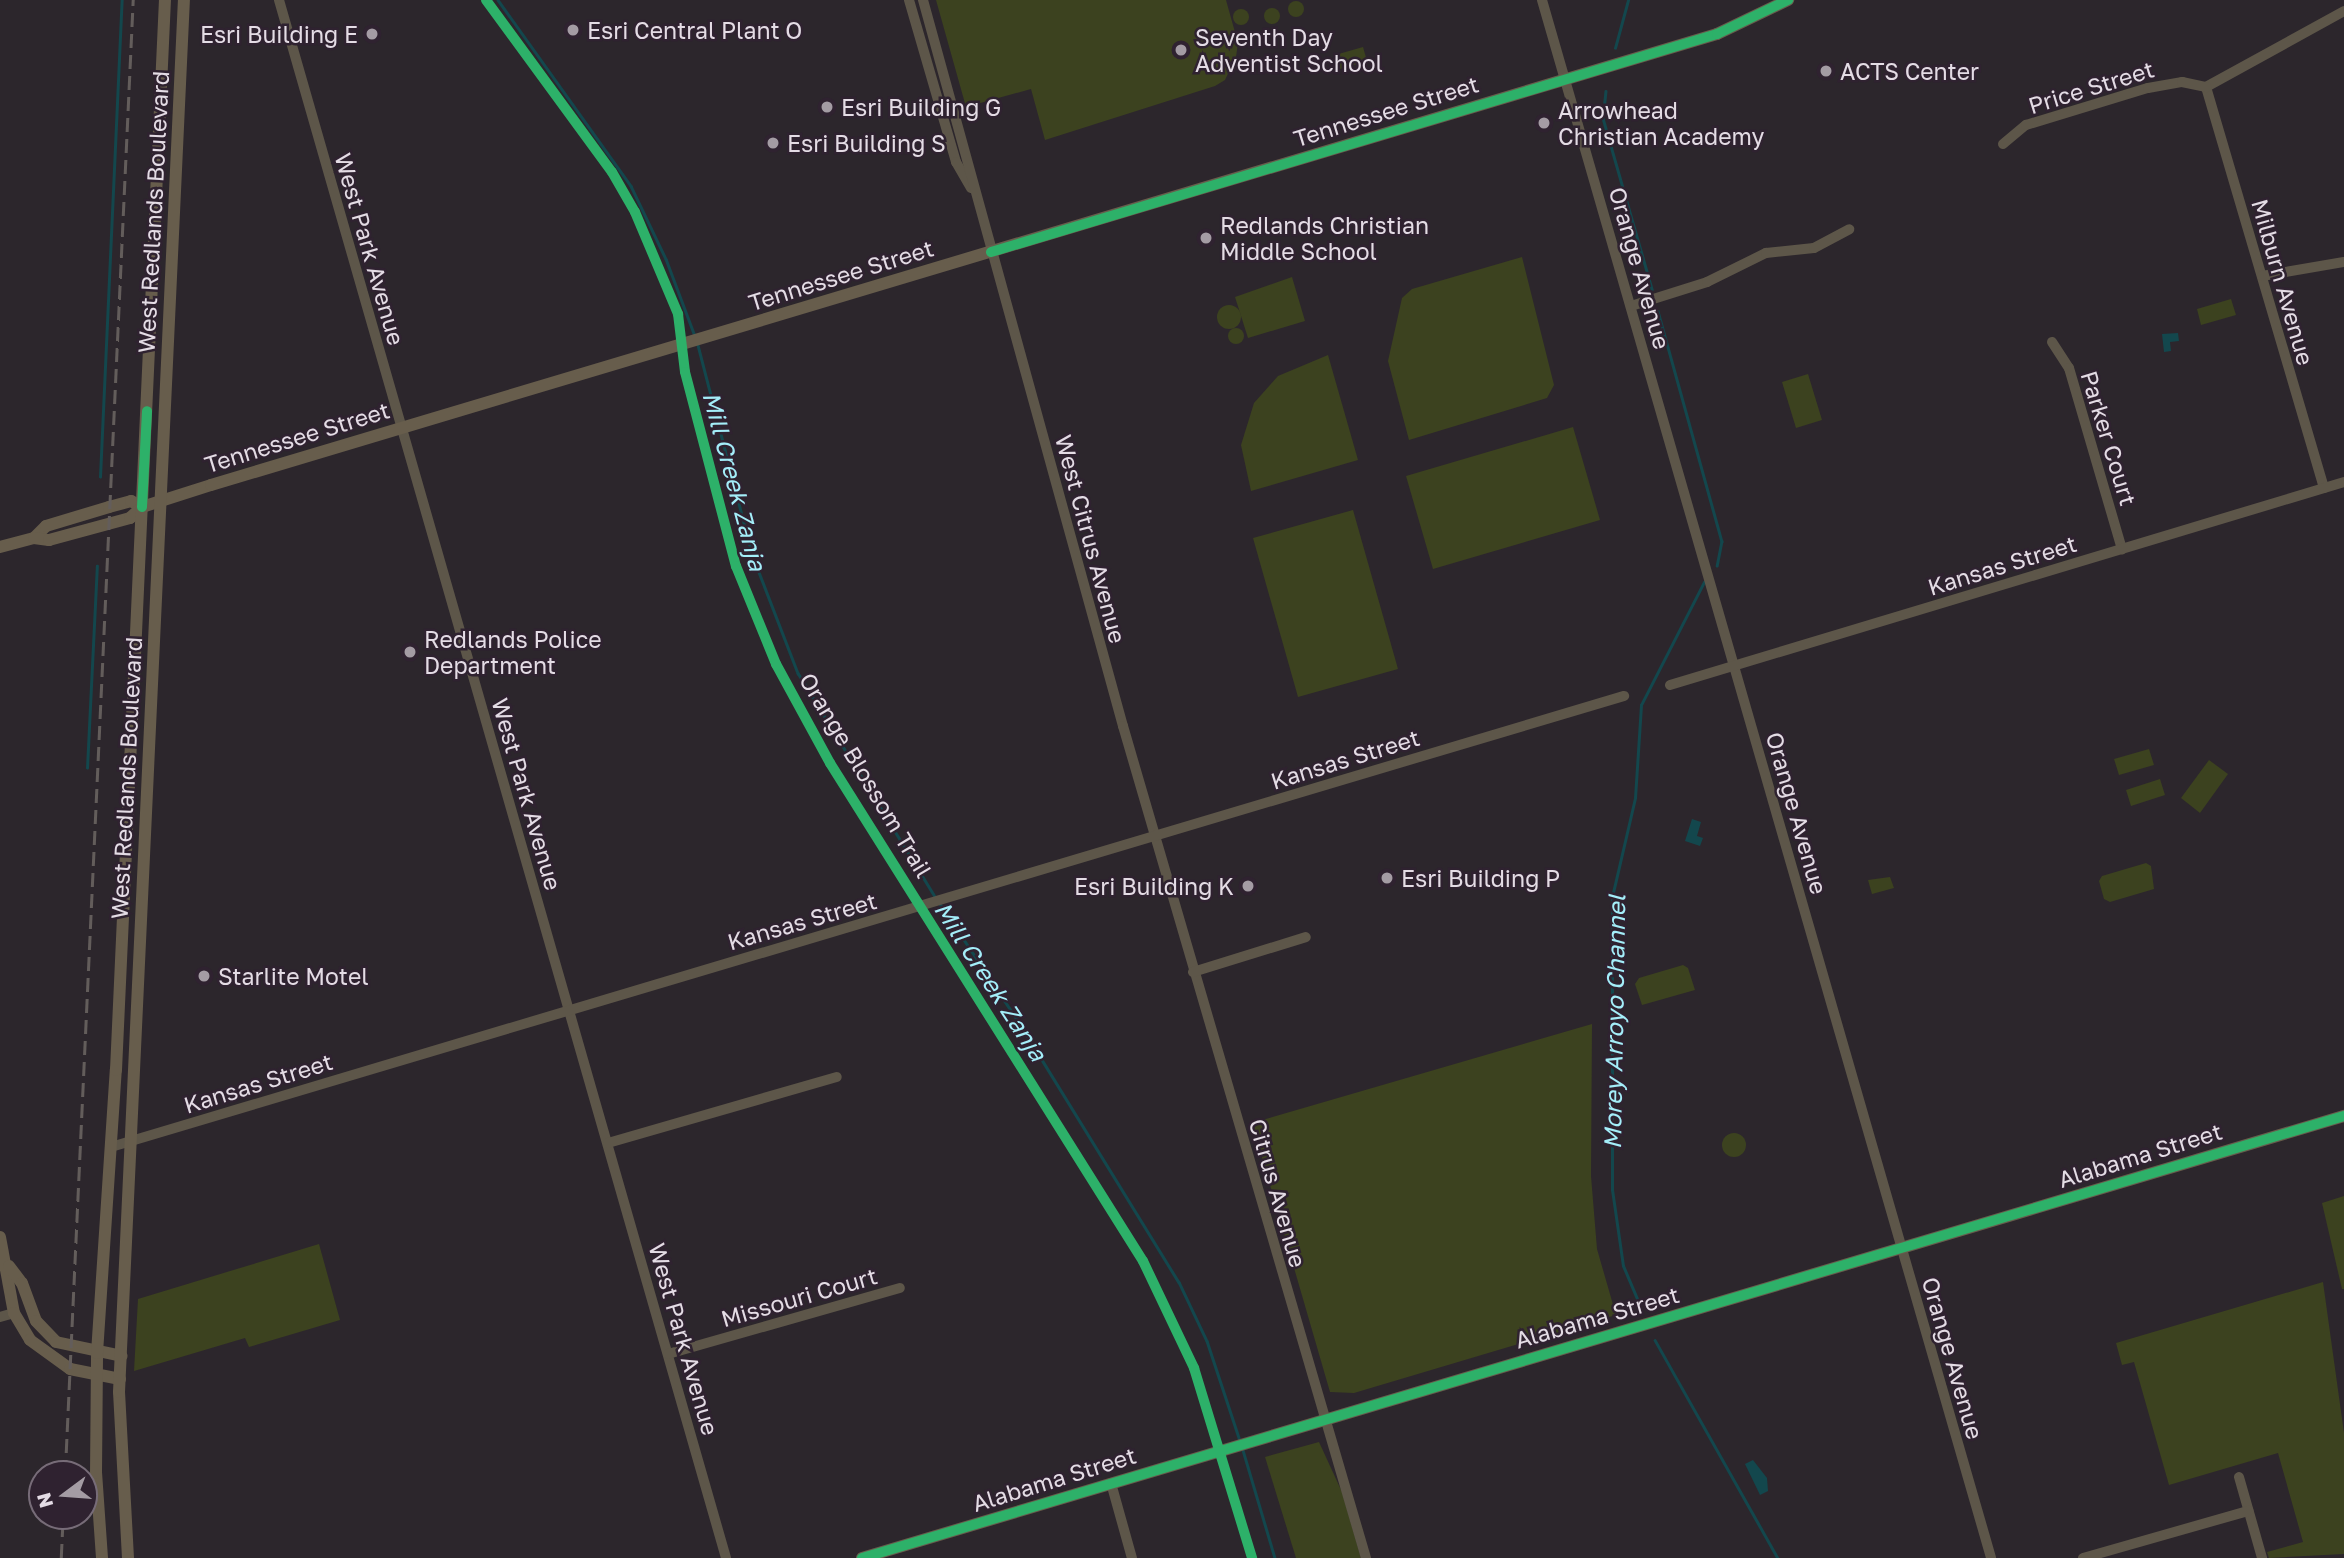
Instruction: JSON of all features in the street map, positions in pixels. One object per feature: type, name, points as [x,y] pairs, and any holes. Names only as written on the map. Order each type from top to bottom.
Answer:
[{"type":"main road","name":"West Redlands Boulevard","points":[[102,1558],[97,1353],[111,1147],[165,0]]},
{"type":"main road","name":"West Redlands Boulevard","points":[[128,1558],[119,1452],[120,1379],[184,0]]},
{"type":"main road","name":"Tennessee Street","points":[[0,547],[34,538],[46,526],[109,507],[131,501],[142,507],[1717,34],[1788,0]]},
{"type":"main road","name":"Alabama Street","points":[[862,1558],[1902,1251],[2344,1116]]},
{"type":"main road","points":[[0,1237],[9,1266],[8,1290],[14,1313],[30,1340],[50,1358],[97,1376],[120,1379]]},
{"type":"main road","points":[[9,1266],[22,1283],[44,1331],[71,1348],[122,1356]]},
{"type":"street","name":"West Park Avenue","points":[[279,0],[726,1558]]},
{"type":"street","points":[[909,0],[956,162],[973,192]]},
{"type":"street","points":[[923,0],[972,166],[973,192]]},
{"type":"street","name":"Orange Avenue","points":[[1542,0],[1991,1558]]},
{"type":"street","points":[[2206,86],[2344,11]]},
{"type":"street","name":"Price Street","points":[[2003,144],[2026,125],[2148,88],[2182,82],[2206,86]]},
{"type":"street","name":"Milburn Avenue","points":[[2206,86],[2324,488]]},
{"type":"street","name":"West Citrus Avenue","points":[[973,192],[1155,837]]},
{"type":"street","points":[[1631,306],[1707,282],[1766,253],[1814,248],[1849,229]]},
{"type":"street","points":[[2262,275],[2344,262]]},
{"type":"street","name":"Parker Court","points":[[2052,342],[2069,368],[2122,549]]},
{"type":"street","name":"Kansas Street","points":[[1670,685],[2344,482]]},
{"type":"street","name":"Kansas Street","points":[[111,1147],[1624,696]]},
{"type":"street","name":"Citrus Avenue","points":[[1155,837],[1323,1421],[1366,1558]]},
{"type":"street","points":[[1193,972],[1306,937]]},
{"type":"street","points":[[608,1143],[837,1077]]},
{"type":"street","name":"Missouri Court","points":[[668,1354],[900,1288]]},
{"type":"street","points":[[0,1317],[14,1313]]},
{"type":"street","points":[[2239,1477],[2262,1558]]},
{"type":"street","points":[[1111,1483],[1132,1558]]},
{"type":"street","points":[[2083,1558],[2248,1511]]},
{"type":"green space","points":[[936,0],[1226,0],[1238,43],[1236,57],[1225,80],[1215,86],[1045,140],[1031,89],[966,107]]},
{"type":"green space","points":[[1296,1],[1302,3],[1302,15],[1296,17],[1290,15],[1288,9],[1290,3]]},
{"type":"green space","points":[[1272,8],[1278,10],[1278,22],[1272,24],[1266,22],[1264,16],[1266,10]]},
{"type":"green space","points":[[1238,9],[1244,9],[1249,17],[1247,23],[1238,25],[1233,20],[1233,14]]},
{"type":"green space","points":[[1363,47],[1367,61],[1340,69],[1335,55]]},
{"type":"green space","points":[[1522,257],[1554,385],[1547,398],[1409,440],[1388,361],[1402,298],[1412,289]]},
{"type":"green space","points":[[1292,277],[1305,321],[1248,338],[1235,297]]},
{"type":"green space","points":[[2231,299],[2236,315],[2201,325],[2197,309]]},
{"type":"green space","points":[[1229,305],[1237,309],[1241,317],[1237,325],[1229,329],[1221,325],[1217,317],[1221,309]]},
{"type":"green space","points":[[1236,328],[1242,330],[1242,342],[1236,344],[1230,342],[1228,336],[1230,330]]},
{"type":"green space","points":[[1328,355],[1358,460],[1251,491],[1241,445],[1254,403],[1278,376]]},
{"type":"green space","points":[[1808,374],[1822,420],[1796,428],[1782,382]]},
{"type":"green space","points":[[1573,427],[1600,520],[1433,569],[1406,476]]},
{"type":"green space","points":[[1353,510],[1398,669],[1298,697],[1253,538]]},
{"type":"green space","points":[[2149,749],[2154,765],[2119,775],[2114,759]]},
{"type":"green space","points":[[2209,760],[2228,774],[2200,813],[2181,798]]},
{"type":"green space","points":[[2160,779],[2165,795],[2131,806],[2126,790]]},
{"type":"green space","points":[[2146,863],[2151,866],[2154,889],[2110,902],[2104,899],[2099,881],[2102,876]]},
{"type":"green space","points":[[1890,877],[1894,888],[1872,894],[1868,880]]},
{"type":"green space","points":[[1683,965],[1688,968],[1695,990],[1642,1005],[1635,984],[1639,978]]},
{"type":"green space","points":[[1592,1024],[1591,1176],[1597,1249],[1616,1315],[1354,1393],[1330,1392],[1252,1123]]},
{"type":"green space","points":[[1734,1133],[1743,1136],[1746,1145],[1743,1154],[1734,1157],[1725,1154],[1722,1145],[1725,1136]]},
{"type":"green space","points":[[2344,1196],[2344,1289],[2342,1289],[2322,1203]]},
{"type":"green space","points":[[319,1244],[340,1320],[249,1347],[245,1338],[134,1371],[138,1299]]},
{"type":"green space","points":[[2323,1282],[2344,1433],[2344,1554],[2269,1558],[2267,1552],[2303,1542],[2278,1453],[2169,1485],[2134,1362],[2122,1365],[2116,1343]]},
{"type":"green space","points":[[1319,1442],[1342,1492],[1361,1558],[1296,1558],[1265,1457]]},
{"type":"water","points":[[2178,333],[2179,341],[2170,342],[2171,351],[2164,352],[2162,334]]},
{"type":"water","points":[[1692,819],[1701,822],[1697,836],[1703,838],[1700,846],[1685,841]]},
{"type":"water","points":[[1753,1460],[1767,1478],[1768,1491],[1760,1495],[1745,1464]]},
{"type":"waterway","points":[[100,477],[122,0]]},
{"type":"waterway","name":"Mill Creek Zanja","points":[[498,0],[631,186],[666,259],[695,336]]},
{"type":"waterway","name":"Morey Arroyo Channel","points":[[1615,48],[1628,0]]},
{"type":"waterway","name":"Morey Arroyo Channel","points":[[1606,91],[1603,118],[1652,289]]},
{"type":"waterway","name":"Morey Arroyo Channel","points":[[1658,311],[1722,541],[1717,566]]},
{"type":"waterway","name":"Mill Creek Zanja","points":[[698,345],[752,554],[798,673],[935,897]]},
{"type":"waterway","points":[[87,768],[97,566]]},
{"type":"waterway","name":"Morey Arroyo Channel","points":[[1640,1306],[1623,1266],[1612,1190],[1612,897],[1635,798],[1641,705],[1704,582]]},
{"type":"waterway","name":"Mill Creek Zanja","points":[[939,902],[1020,1024],[1179,1282],[1207,1341],[1240,1441]]},
{"type":"waterway","name":"Morey Arroyo Channel","points":[[1655,1340],[1778,1558]]},
{"type":"waterway","name":"Mill Creek Zanja","points":[[1243,1450],[1275,1558]]},
{"type":"railway","points":[[66,1460],[133,0]]},
{"type":"railway","points":[[61,1558],[62,1530]]},
{"type":"cycle path","name":"Orange Blossom Trail","points":[[486,0],[612,172],[635,212],[678,314],[685,372],[736,566],[776,664],[830,763],[1143,1261],[1194,1368],[1252,1558]]},
{"type":"cycle path","points":[[991,252],[1717,34],[1788,0]]},
{"type":"cycle path","points":[[142,507],[147,411]]},
{"type":"cycle path","points":[[862,1558],[2344,1116]]},
{"type":"place","name":"Esri Central Plant O","points":[[573,30]]},
{"type":"place","name":"Esri Building E","points":[[372,34]]},
{"type":"place","name":"Seventh Day Adventist School","points":[[1181,50]]},
{"type":"place","name":"ACTS Center","points":[[1826,71]]},
{"type":"place","name":"Esri Building G","points":[[827,107]]},
{"type":"place","name":"Arrowhead Christian Academy","points":[[1544,123]]},
{"type":"place","name":"Esri Building S","points":[[773,143]]},
{"type":"place","name":"Redlands Christian Middle School","points":[[1206,238]]},
{"type":"place","name":"Redlands Police Department","points":[[410,652]]},
{"type":"place","name":"Esri Building P","points":[[1387,878]]},
{"type":"place","name":"Esri Building K","points":[[1248,886]]},
{"type":"place","name":"Starlite Motel","points":[[204,976]]}]
